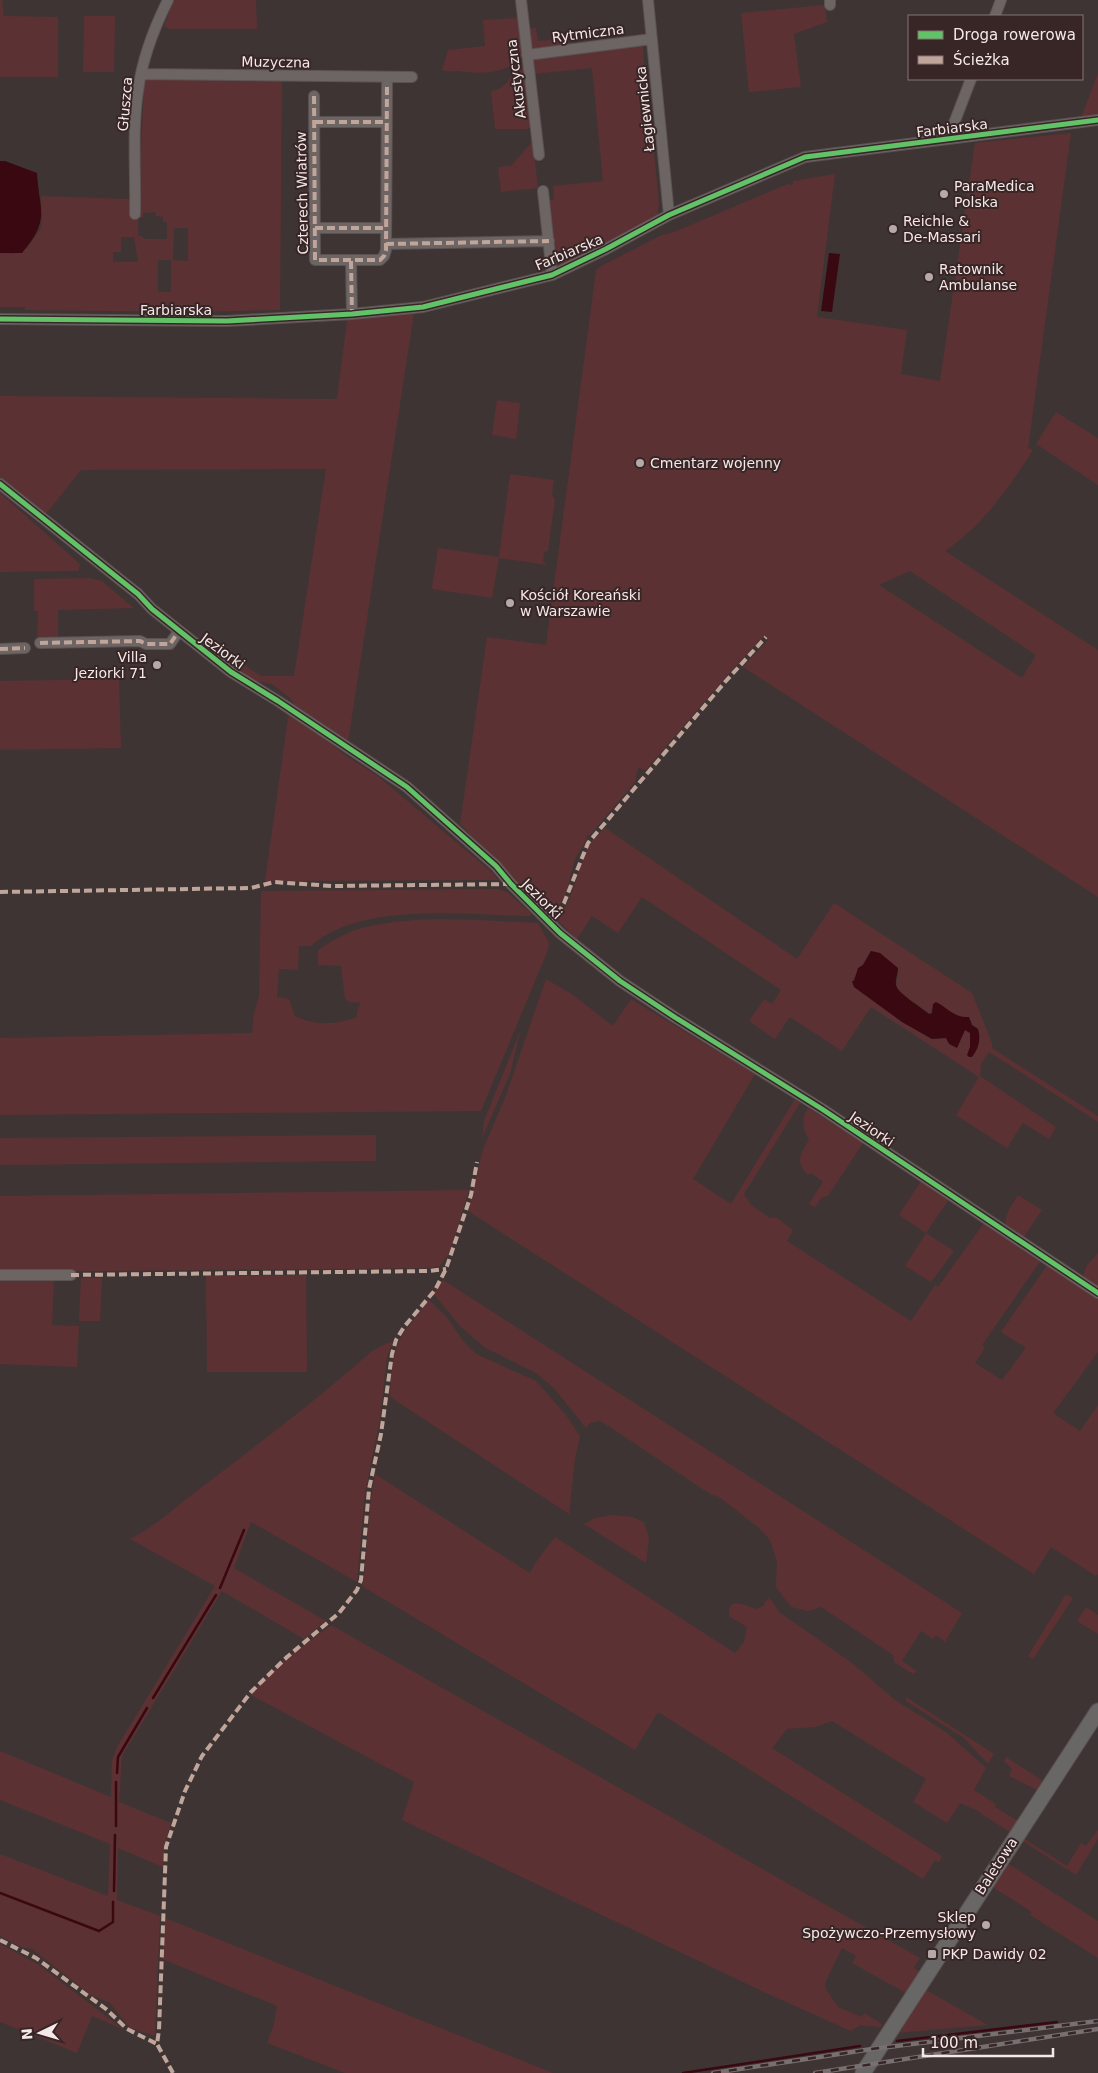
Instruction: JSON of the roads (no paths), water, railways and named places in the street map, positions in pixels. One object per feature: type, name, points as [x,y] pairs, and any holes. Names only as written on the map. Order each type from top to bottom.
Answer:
[{"type":"street","name":"Głuszca","points":[[135,214],[137,93],[154,31],[168,0]]},
{"type":"street","name":"Akustyczna","points":[[521,0],[539,155]]},
{"type":"street","name":"Łagiewnicka","points":[[648,0],[669,215]]},
{"type":"street","points":[[995,15],[1001,0]]},
{"type":"street","name":"Rytmiczna","points":[[527,55],[652,39]]},
{"type":"street","name":"Muzyczna","points":[[141,74],[412,77]]},
{"type":"street","points":[[948,139],[971,80]]},
{"type":"street","points":[[387,84],[386,244],[549,241]]},
{"type":"street","name":"Czterech Wiatrów","points":[[314,96],[315,260],[380,260],[384,256],[386,244]]},
{"type":"street","name":"Farbiarska","points":[[0,319],[164,322],[244,320],[352,314],[423,307],[552,275],[606,249],[669,215],[805,157],[874,150],[1098,120]]},
{"type":"street","name":"Czterech Wiatrów","points":[[315,122],[386,122]]},
{"type":"street","points":[[543,191],[552,275]]},
{"type":"street","points":[[314,228],[386,228]]},
{"type":"street","points":[[351,261],[352,314]]},
{"type":"street","name":"Jeziorki","points":[[0,484],[138,594],[152,609],[231,672],[407,787],[496,866],[511,884],[560,933],[620,980],[676,1018],[822,1109],[1098,1293]]},
{"type":"street","points":[[40,643],[140,641],[146,644],[170,644],[179,631]]},
{"type":"street","points":[[0,649],[25,648]]},
{"type":"street","points":[[0,1275],[71,1275]]},
{"type":"street","name":"Baletowa","points":[[863,2073],[1098,1711]]},
{"type":"waterway","points":[[220,1588],[244,1530]]},
{"type":"waterway","points":[[153,1698],[216,1595]]},
{"type":"waterway","points":[[117,1773],[118,1757],[147,1708]]},
{"type":"waterway","points":[[116,1782],[116,1826]]},
{"type":"waterway","points":[[114,1891],[115,1835]]},
{"type":"waterway","points":[[0,1893],[99,1931],[113,1922],[113,1902]]},
{"type":"waterway","points":[[897,2041],[1057,2022]]},
{"type":"waterway","points":[[683,2073],[860,2046]]},
{"type":"railway","points":[[713,2073],[872,2049],[1098,2021]]},
{"type":"railway","points":[[815,2073],[1098,2029]]},
{"type":"place","name":"ParaMedica Polska","points":[[944,194]]},
{"type":"place","name":"Reichle & De-Massari","points":[[893,229]]},
{"type":"place","name":"Ratownik Ambulanse","points":[[929,277]]},
{"type":"place","name":"Cmentarz wojenny","points":[[640,463]]},
{"type":"place","name":"Kościół Koreański w Warszawie","points":[[510,603]]},
{"type":"place","name":"Villa Jeziorki 71","points":[[157,665]]},
{"type":"place","name":"Sklep Spożywczo-Przemysłowy","points":[[986,1925]]},
{"type":"place","name":"PKP Dawidy 02","points":[[932,1954]]}]
